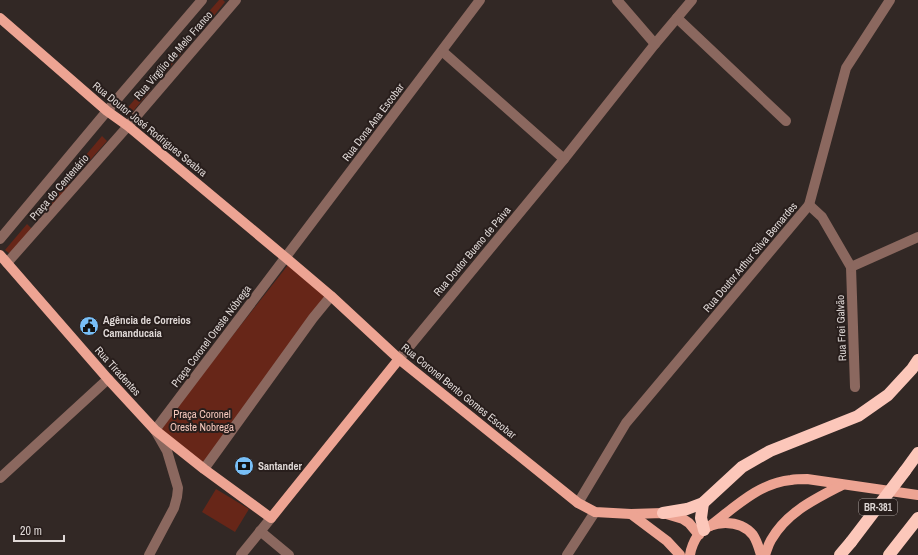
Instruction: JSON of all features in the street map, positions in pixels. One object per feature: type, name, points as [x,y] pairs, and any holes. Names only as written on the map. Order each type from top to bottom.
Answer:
[{"type":"highway","points":[[664,513],[686,509],[703,503],[742,467],[770,451],[858,416],[888,395],[912,369],[918,360]]},
{"type":"highway","name":"BR-381","points":[[840,555],[918,453]]},
{"type":"highway","points":[[703,503],[702,518],[704,530]]},
{"type":"highway","points":[[889,555],[918,518]]},
{"type":"main road","name":"Rua Doutor José Rodrigues Seabra","points":[[0,18],[107,111],[128,126],[286,257]]},
{"type":"main road","name":"Rua Tiradentes","points":[[0,255],[108,379],[155,430],[271,518]]},
{"type":"main road","name":"Rua Coronel Bento Gomes Escobar","points":[[286,257],[331,296],[398,359],[578,503],[595,512],[631,514],[664,513],[683,519],[693,526],[704,530]]},
{"type":"main road","name":"Rua Doutor Bueno de Paiva","points":[[271,518],[398,359]]},
{"type":"main road","points":[[690,555],[693,544],[704,530],[750,495],[768,486],[790,480],[807,479],[918,495]]},
{"type":"main road","points":[[765,555],[771,541],[782,525],[798,510],[814,499],[842,485]]},
{"type":"main road","points":[[631,514],[667,541],[680,555]]},
{"type":"main road","points":[[704,530],[722,523],[733,523],[744,527],[752,534],[758,544],[761,555]]},
{"type":"street","name":"Rua Virgílio de Melo Franco","points":[[107,111],[202,0]]},
{"type":"street","name":"Rua Virgílio de Melo Franco","points":[[128,126],[236,0]]},
{"type":"street","name":"Rua Dona Ana Escobar","points":[[286,257],[480,0]]},
{"type":"street","points":[[618,0],[655,44]]},
{"type":"street","name":"Rua Doutor Bueno de Paiva","points":[[398,359],[564,159],[655,44],[692,0]]},
{"type":"street","name":"Rua Doutor Arthur Silva Bernardes","points":[[578,503],[626,423],[809,205],[846,68],[890,0]]},
{"type":"street","points":[[677,18],[786,121]]},
{"type":"street","points":[[442,51],[564,159]]},
{"type":"street","name":"Praça do Centenário","points":[[0,239],[107,111]]},
{"type":"street","name":"Praça do Centenário","points":[[7,263],[128,126]]},
{"type":"street","name":"Rua Frei Galvão","points":[[809,205],[822,217],[851,267],[855,387]]},
{"type":"street","points":[[851,267],[918,236]]},
{"type":"street","name":"Praça Coronel Oreste Nóbrega","points":[[155,430],[286,257]]},
{"type":"street","points":[[204,468],[313,318],[331,296]]},
{"type":"street","points":[[0,478],[108,379]]},
{"type":"street","points":[[150,555],[174,508],[178,488],[167,451],[155,430]]},
{"type":"street","points":[[567,555],[595,512]]},
{"type":"street","points":[[241,555],[271,518]]},
{"type":"street","points":[[260,531],[289,555]]},
{"type":"green space","points":[[219,0],[223,0],[225,2],[204,28],[198,24]]},
{"type":"green space","points":[[184,42],[188,46],[166,72],[162,68]]},
{"type":"green space","points":[[146,86],[151,90],[129,116],[124,112]]},
{"type":"green space","points":[[102,136],[107,141],[85,166],[80,162]]},
{"type":"green space","points":[[65,180],[70,185],[48,210],[43,206]]},
{"type":"green space","points":[[27,224],[32,229],[10,254],[5,250]]},
{"type":"green space","name":"Praça Coronel Oreste Nobrega","points":[[288,265],[327,296],[204,464],[159,429]]},
{"type":"green space","points":[[216,489],[249,509],[235,532],[202,512]]},
{"type":"place","name":"Agência de Correios Camanducaia","points":[[89,326]]},
{"type":"place","name":"Santander","points":[[244,466]]}]
